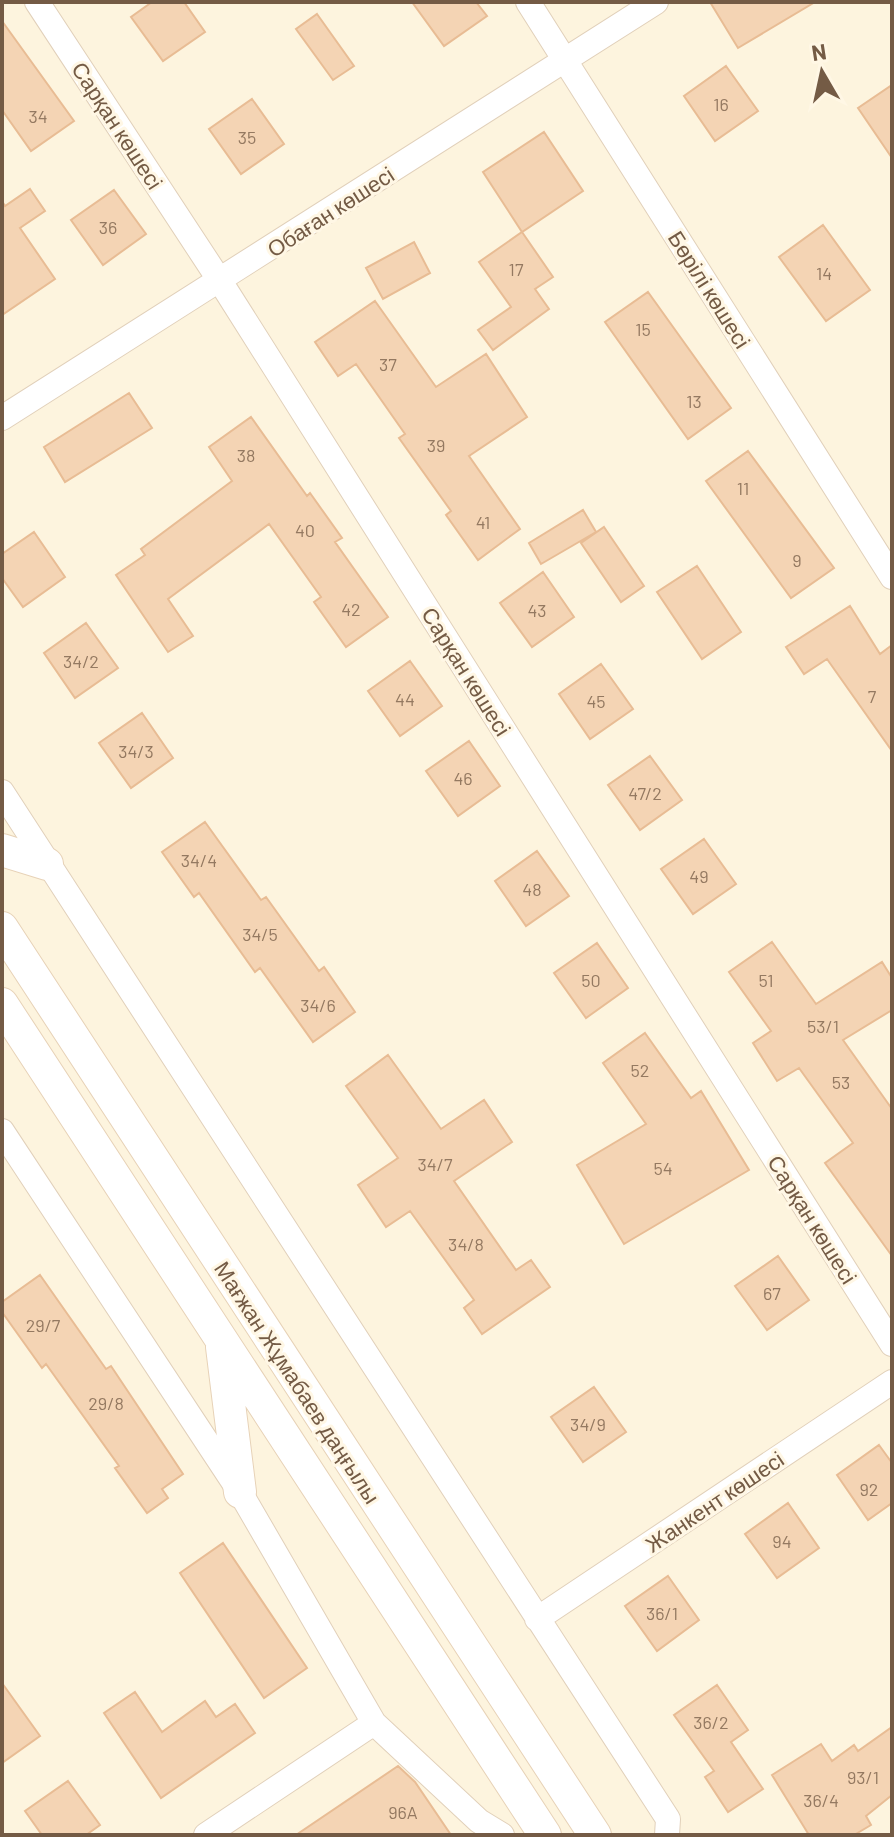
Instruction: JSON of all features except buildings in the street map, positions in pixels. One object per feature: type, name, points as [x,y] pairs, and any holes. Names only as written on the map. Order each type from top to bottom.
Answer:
[{"type":"main road","points":[[2,850],[47,864]]},
{"type":"main road","name":"Мағжан Жұмабаев даңғылы","points":[[2,928],[595,1835]]},
{"type":"main road","name":"Мағжан Жұмабаев даңғылы","points":[[2,1004],[545,1835]]},
{"type":"main road","points":[[222,1340],[240,1492]]},
{"type":"street","name":"Сарқан көшесі","points":[[37,2],[220,281],[892,1344]]},
{"type":"street","name":"Бөрілі көшесі","points":[[528,2],[892,577]]},
{"type":"street","name":"Обаған көшесі","points":[[2,418],[656,2]]},
{"type":"street","points":[[2,792],[668,1819],[667,1835]]},
{"type":"street","points":[[2,1131],[240,1492],[374,1723],[479,1821],[502,1835]]},
{"type":"street","name":"Жанкент көшесі","points":[[537,1619],[892,1382]]},
{"type":"street","points":[[206,1835],[374,1723]]}]
